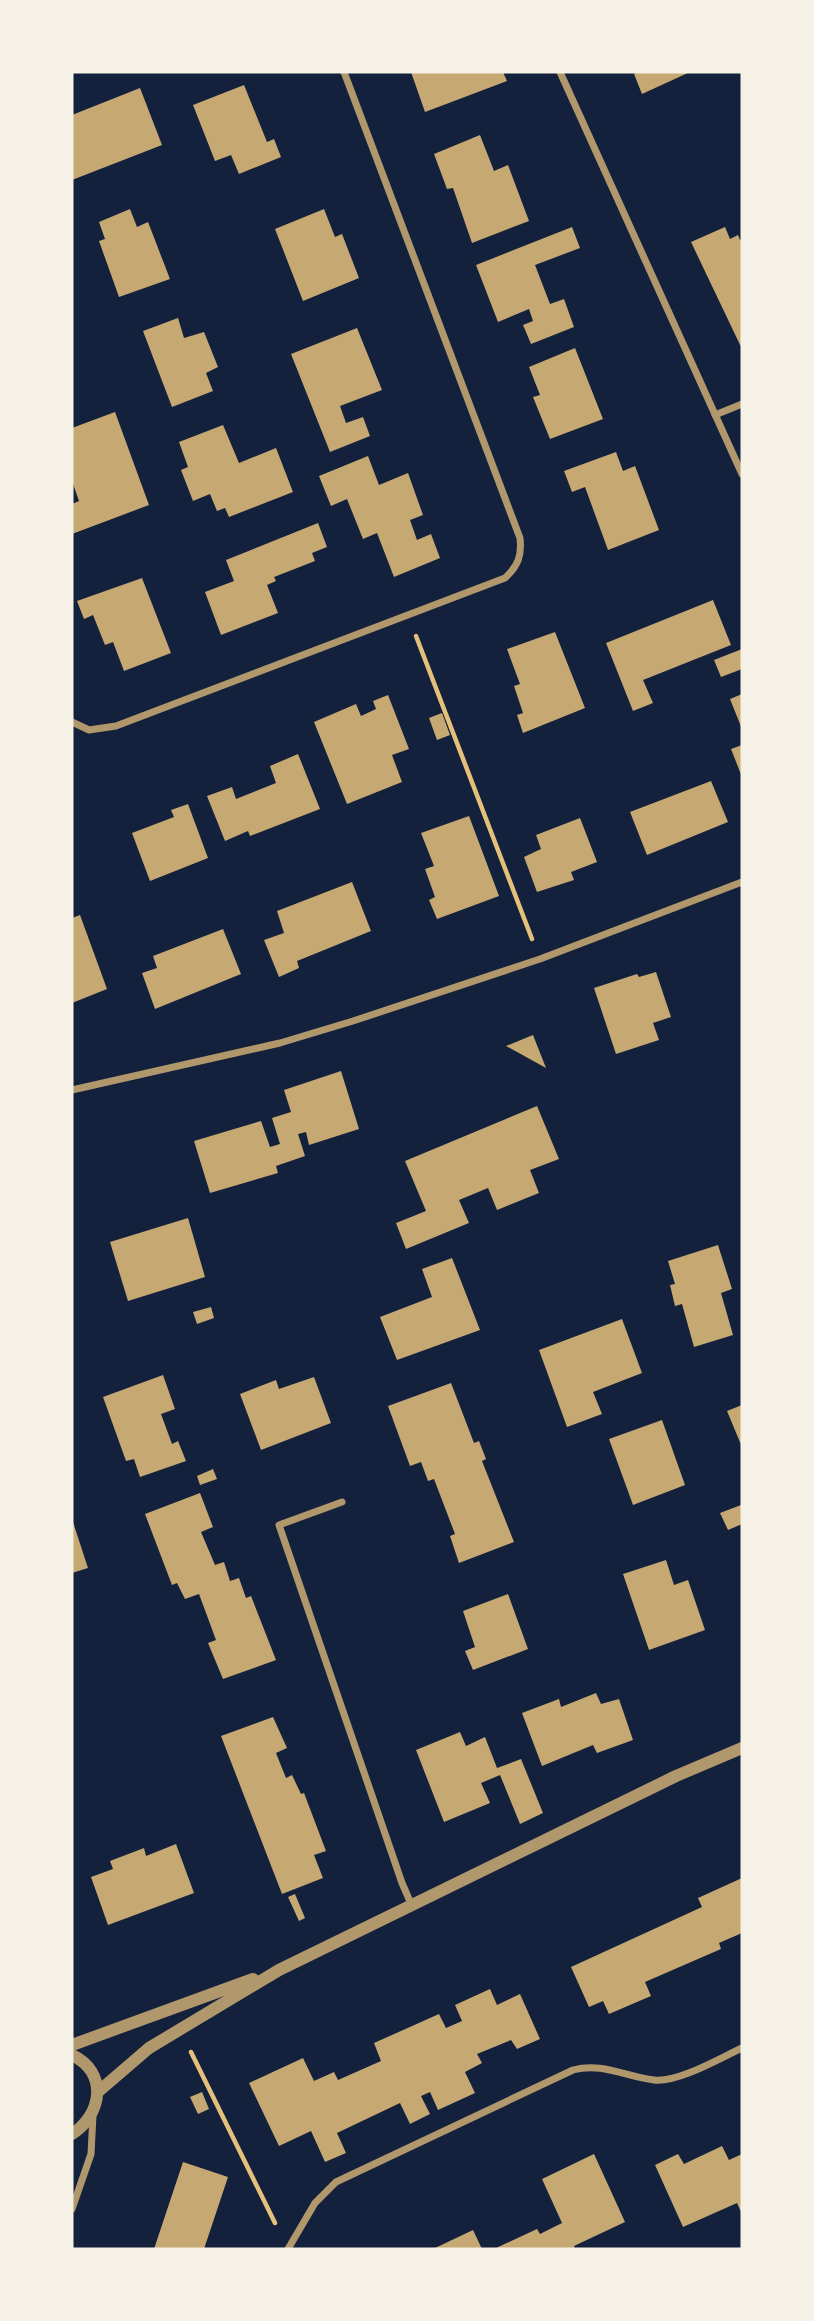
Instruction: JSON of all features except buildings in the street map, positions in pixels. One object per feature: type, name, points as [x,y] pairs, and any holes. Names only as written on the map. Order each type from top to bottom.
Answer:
[{"type":"street","points":[[72,722],[89,730],[116,726],[505,578],[516,568],[521,556],[520,538],[344,72]]},
{"type":"street","points":[[560,72],[742,474]]},
{"type":"street","points":[[715,415],[742,404]]},
{"type":"street","points":[[72,1090],[280,1042],[540,959],[742,882]]},
{"type":"street","points":[[342,1502],[279,1525],[412,1907]]},
{"type":"street","points":[[72,2045],[279,1970],[676,1776],[742,1748]]},
{"type":"street","points":[[72,2209],[91,2154],[94,2113],[99,2091],[149,2048],[279,1970]]},
{"type":"street","points":[[288,2249],[315,2203],[336,2182],[573,2070],[586,2066],[605,2068],[657,2081],[676,2077],[742,2048]]},
{"type":"street","points":[[72,2055],[89,2070],[99,2091]]},
{"type":"street","points":[[72,2134],[94,2113]]},
{"type":"path","points":[[408,616],[540,959]]},
{"type":"path","points":[[180,2029],[275,2225]]}]
